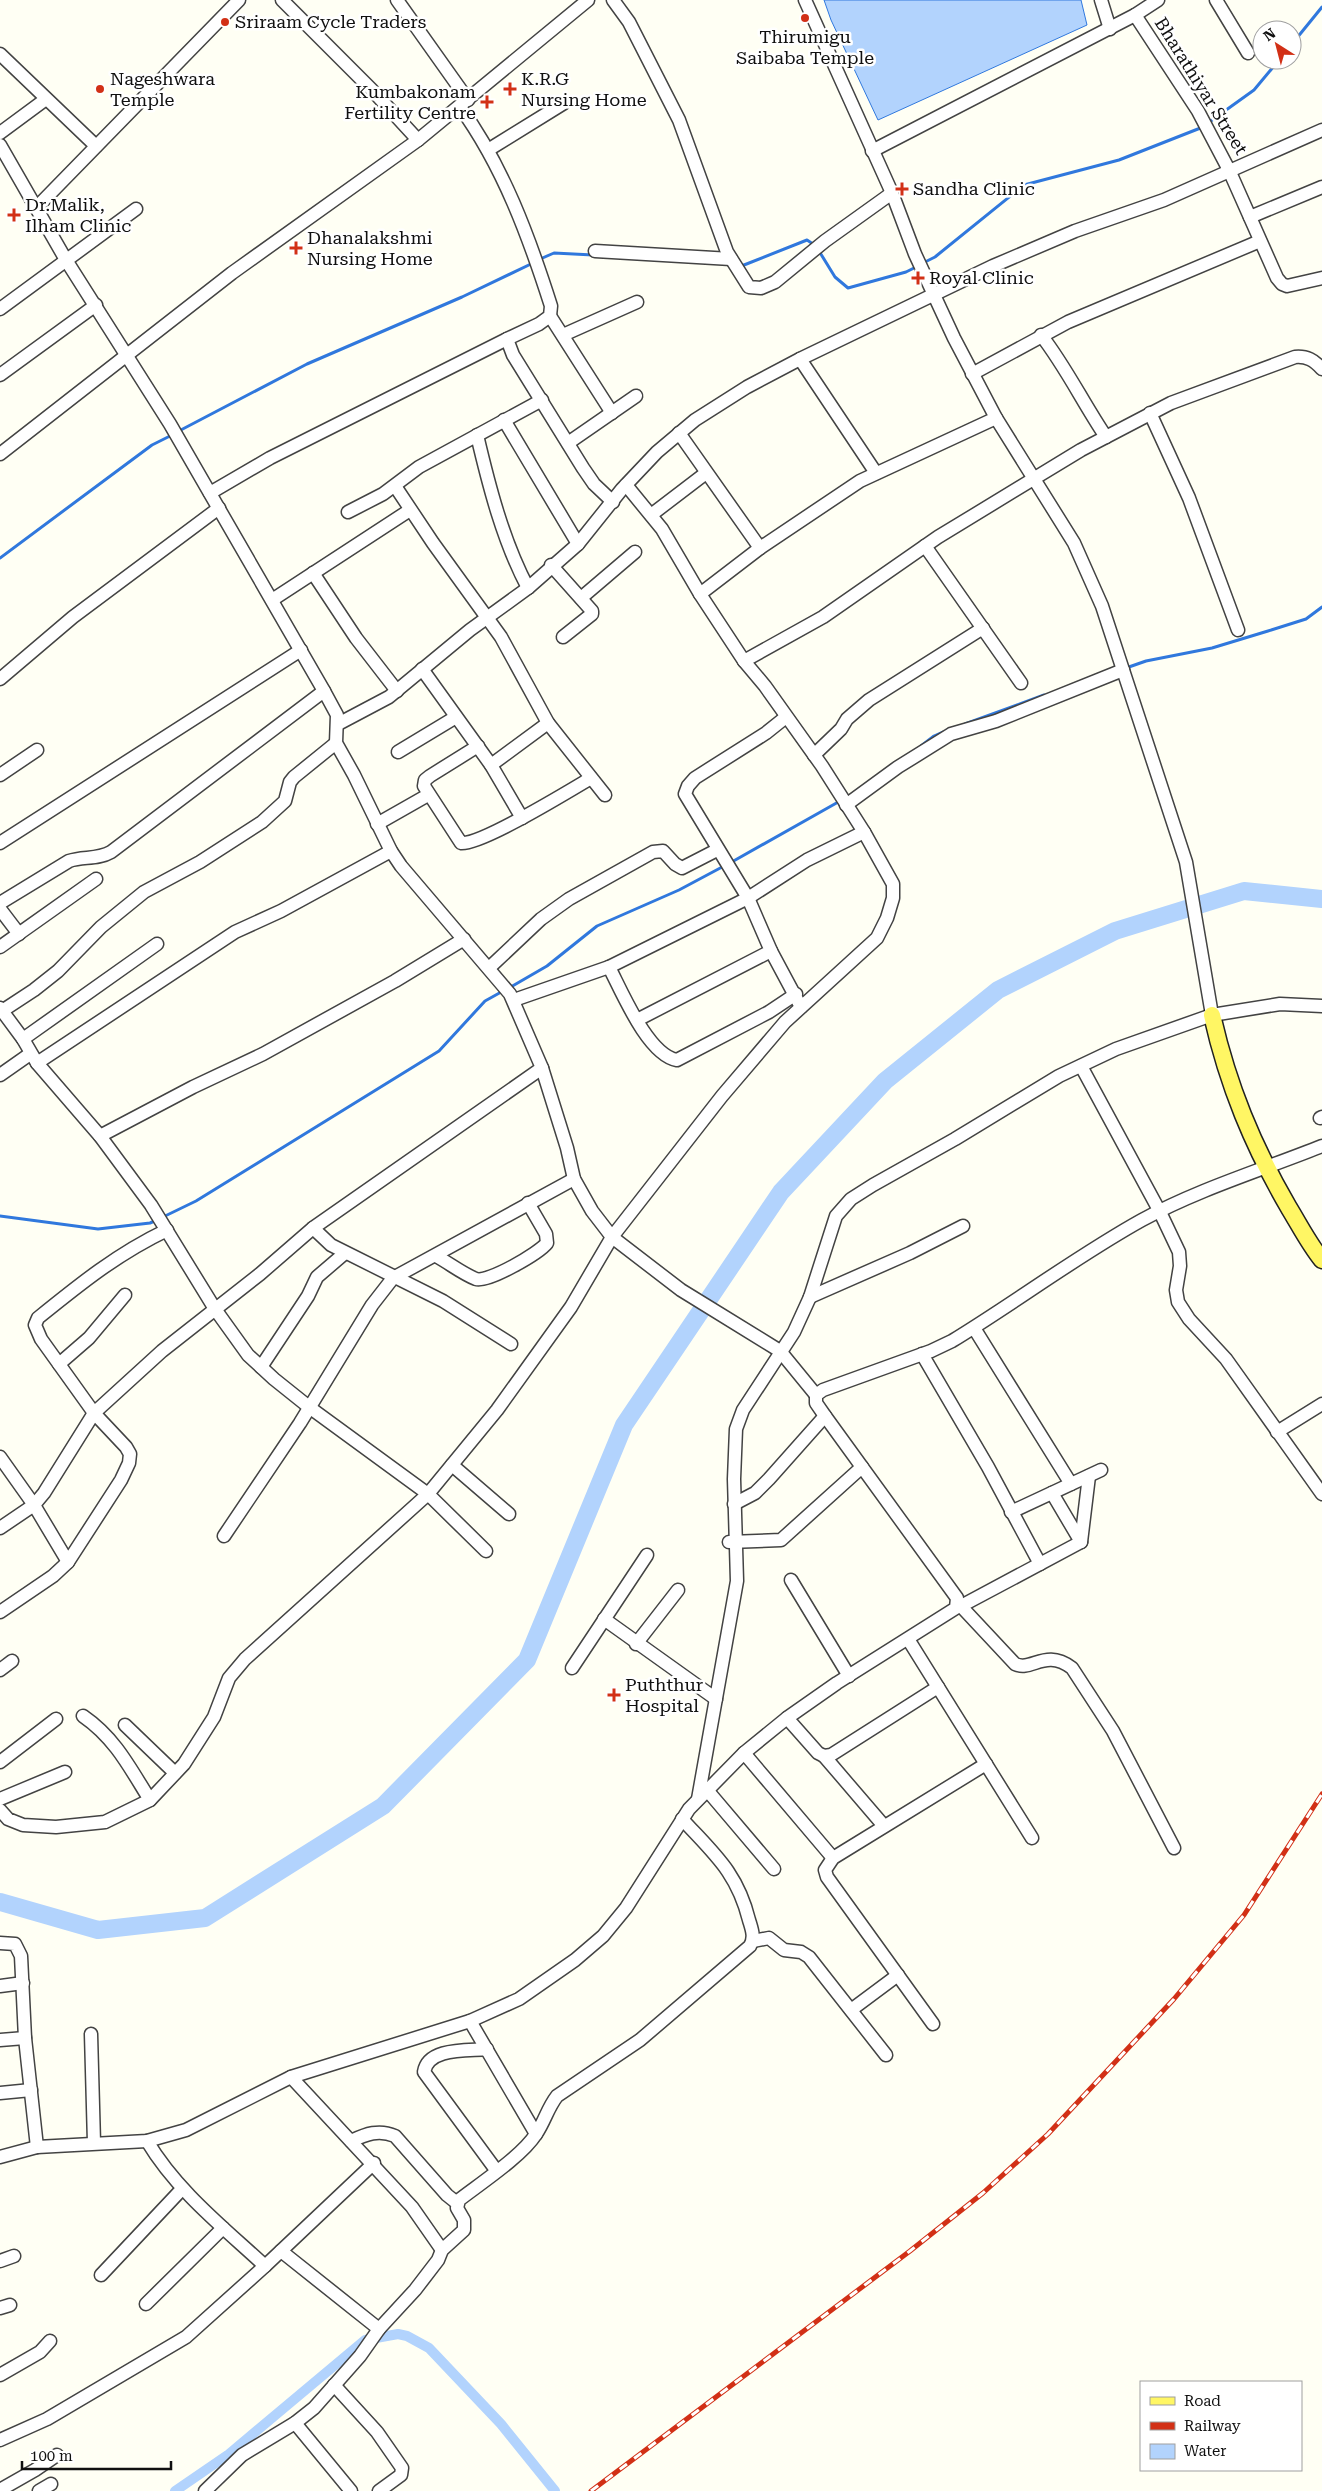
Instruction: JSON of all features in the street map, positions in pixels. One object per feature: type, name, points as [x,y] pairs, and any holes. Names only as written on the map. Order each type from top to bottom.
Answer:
[{"type":"main road","points":[[1212,1015],[1225,1068],[1239,1109],[1266,1168],[1322,1260]]},
{"type":"street","points":[[37,208],[239,0]]},
{"type":"street","points":[[282,0],[372,90],[418,140]]},
{"type":"street","points":[[397,0],[464,103],[518,214],[551,306],[550,316],[612,413]]},
{"type":"street","points":[[0,454],[232,273],[418,140],[588,0]]},
{"type":"street","points":[[613,0],[630,22],[679,120],[729,256],[749,287],[761,288],[775,282],[825,241],[892,193]]},
{"type":"street","points":[[805,0],[892,193],[915,254],[972,374],[996,418],[1074,543],[1102,606],[1186,862],[1212,1015]]},
{"type":"street","points":[[1101,0],[1110,29]]},
{"type":"street","points":[[1135,15],[1158,0]]},
{"type":"street","points":[[1216,0],[1248,53]]},
{"type":"street","name":"Bharathiyar Street","points":[[872,151],[1135,15],[1198,111],[1229,170],[1322,130]]},
{"type":"street","points":[[0,54],[96,146]]},
{"type":"street","points":[[0,133],[46,99]]},
{"type":"street","points":[[488,150],[564,103]]},
{"type":"street","points":[[0,145],[66,260],[182,444],[324,691],[337,715],[336,743],[354,775],[391,851],[401,866],[512,997],[542,1068],[567,1148],[574,1179],[592,1211],[612,1237],[637,1257],[716,1312],[780,1351],[816,1395],[816,1403],[957,1598],[960,1605],[1015,1664],[1026,1666],[1045,1659],[1064,1662],[1072,1668],[1113,1732],[1174,1848]]},
{"type":"street","points":[[338,724],[367,711],[397,691],[422,669],[528,588],[551,565],[578,544],[626,485],[679,433],[724,401],[800,359],[934,294],[1075,231],[1164,200],[1229,170],[1260,241],[1282,284],[1293,286],[1322,278]]},
{"type":"street","points":[[1250,217],[1322,187]]},
{"type":"street","points":[[0,309],[136,210]]},
{"type":"street","points":[[972,374],[1041,335],[1136,292],[1260,241]]},
{"type":"street","points":[[595,251],[729,256]]},
{"type":"street","points":[[563,336],[638,302]]},
{"type":"street","points":[[0,375],[96,305]]},
{"type":"street","points":[[210,493],[270,458],[539,324],[550,316]]},
{"type":"street","points":[[1041,335],[1061,361],[1087,408],[1106,437]]},
{"type":"street","points":[[507,339],[524,375],[542,400],[594,484],[613,502]]},
{"type":"street","points":[[744,661],[823,617],[925,546],[1106,437],[1150,413],[1295,357],[1304,356],[1316,362],[1322,369]]},
{"type":"street","points":[[800,359],[876,473]]},
{"type":"street","points":[[568,443],[636,396]]},
{"type":"street","points":[[348,512],[394,486],[419,467],[542,400]]},
{"type":"street","points":[[1150,413],[1190,498],[1238,630]]},
{"type":"street","points":[[700,594],[760,548],[831,499],[876,473],[996,418]]},
{"type":"street","points":[[504,420],[578,544]]},
{"type":"street","points":[[679,433],[760,548]]},
{"type":"street","points":[[477,435],[490,489],[514,557],[528,588]]},
{"type":"street","points":[[651,515],[706,473]]},
{"type":"street","points":[[3,1816],[23,1824],[56,1827],[105,1822],[150,1800],[184,1764],[214,1717],[229,1678],[245,1659],[428,1494],[497,1410],[571,1306],[612,1237],[722,1096],[785,1022],[877,938],[887,918],[893,898],[893,884],[864,832],[814,755],[744,661],[651,515],[626,485]]},
{"type":"street","points":[[394,486],[487,619],[501,636],[529,684],[548,723],[605,795]]},
{"type":"street","points":[[0,679],[73,617],[219,508]]},
{"type":"street","points":[[272,600],[410,510]]},
{"type":"street","points":[[925,546],[1021,683]]},
{"type":"street","points":[[581,598],[635,552]]},
{"type":"street","points":[[551,565],[592,612],[563,636]]},
{"type":"street","points":[[313,573],[356,638],[397,691]]},
{"type":"street","points":[[814,755],[837,734],[847,719],[869,700],[983,628]]},
{"type":"street","points":[[0,843],[301,650]]},
{"type":"street","points":[[422,669],[491,765],[522,818]]},
{"type":"street","points":[[847,807],[898,767],[951,734],[996,721],[1125,675]]},
{"type":"street","points":[[0,903],[68,860],[79,857],[102,857],[111,852],[324,691]]},
{"type":"street","points":[[398,752],[456,717]]},
{"type":"street","points":[[786,717],[695,778],[688,786],[686,794],[688,802],[733,871],[748,898],[771,951],[796,994],[801,1007]]},
{"type":"street","points":[[491,765],[548,723]]},
{"type":"street","points":[[336,743],[294,777],[290,782],[285,801],[262,822],[200,862],[144,892],[101,927],[58,971],[34,990],[1,1009],[34,1058],[100,1136],[151,1205],[215,1309],[248,1355],[309,1407],[428,1494],[486,1551]]},
{"type":"street","points":[[478,746],[425,780],[424,786],[428,795],[461,843],[472,841],[522,818],[591,778]]},
{"type":"street","points":[[0,775],[37,750]]},
{"type":"street","points":[[377,824],[428,795]]},
{"type":"street","points":[[512,997],[609,967],[748,898],[806,860],[864,832]]},
{"type":"street","points":[[0,1075],[34,1058],[235,932],[281,911],[391,851]]},
{"type":"street","points":[[492,972],[541,919],[569,899],[653,852],[662,851],[682,868],[719,852]]},
{"type":"street","points":[[0,947],[96,879]]},
{"type":"street","points":[[0,909],[19,934]]},
{"type":"street","points":[[100,1136],[193,1087],[263,1054],[395,981],[464,939]]},
{"type":"street","points":[[23,1039],[157,944]]},
{"type":"street","points":[[637,1020],[771,951]]},
{"type":"street","points":[[609,967],[637,1020],[662,1055],[677,1060],[769,1012],[796,994]]},
{"type":"street","points":[[703,1795],[716,1699],[736,1581],[732,1542],[736,1429],[743,1410],[794,1332],[810,1297],[836,1216],[851,1199],[1059,1076],[1116,1049],[1212,1015],[1280,1004],[1322,1006]]},
{"type":"street","points":[[1081,1066],[1160,1212],[1178,1252],[1180,1266],[1176,1290],[1178,1302],[1189,1319],[1226,1358],[1322,1494]]},
{"type":"street","points":[[0,1528],[34,1505],[44,1493],[94,1413],[162,1351],[260,1274],[313,1228],[542,1068]]},
{"type":"street","points":[[816,1395],[823,1390],[922,1354],[952,1340],[974,1328],[1118,1234],[1160,1212],[1322,1146]]},
{"type":"street","points":[[224,1536],[309,1407],[372,1305],[393,1278],[574,1179]]},
{"type":"street","points":[[436,1256],[476,1279],[484,1280],[494,1276],[548,1243],[546,1234],[528,1203]]},
{"type":"street","points":[[810,1297],[910,1253],[964,1226]]},
{"type":"street","points":[[0,1612],[52,1576],[68,1562],[121,1480],[129,1462],[130,1454],[126,1447],[94,1413],[37,1332],[35,1325],[38,1318],[105,1264],[165,1227]]},
{"type":"street","points":[[313,1228],[331,1245],[344,1253],[443,1301],[511,1344]]},
{"type":"street","points":[[261,1368],[308,1296],[317,1276],[344,1253]]},
{"type":"street","points":[[59,1364],[89,1338],[125,1295]]},
{"type":"street","points":[[974,1328],[1071,1484]]},
{"type":"street","points":[[922,1354],[1040,1564]]},
{"type":"street","points":[[1277,1432],[1322,1404]]},
{"type":"street","points":[[734,1504],[755,1493],[825,1416]]},
{"type":"street","points":[[0,1457],[34,1505],[68,1562]]},
{"type":"street","points":[[452,1465],[509,1514]]},
{"type":"street","points":[[732,1542],[781,1540],[792,1528],[862,1467]]},
{"type":"street","points":[[1011,1512],[1101,1470]]},
{"type":"street","points":[[1081,1542],[1089,1476]]},
{"type":"street","points":[[1052,1493],[1081,1542]]},
{"type":"street","points":[[0,2157],[37,2147],[147,2141],[186,2130],[291,2077],[470,2021],[519,1999],[575,1960],[603,1936],[626,1908],[682,1819],[744,1753],[788,1718],[849,1676],[960,1605],[1081,1542]]},
{"type":"street","points":[[572,1668],[647,1555]]},
{"type":"street","points":[[791,1580],[849,1676]]},
{"type":"street","points":[[636,1644],[678,1590]]},
{"type":"street","points":[[604,1619],[636,1644],[716,1699]]},
{"type":"street","points":[[908,1639],[1032,1838]]},
{"type":"street","points":[[0,1670],[12,1661]]},
{"type":"street","points":[[824,1756],[831,1755],[861,1737],[938,1686]]},
{"type":"street","points":[[83,1716],[100,1728],[112,1740],[150,1800]]},
{"type":"street","points":[[788,1718],[818,1753],[824,1756],[884,1826]]},
{"type":"street","points":[[0,1762],[56,1719]]},
{"type":"street","points":[[125,1725],[175,1773]]},
{"type":"street","points":[[744,1753],[832,1858]]},
{"type":"street","points":[[933,2024],[827,1877],[825,1870],[832,1858],[986,1764]]},
{"type":"street","points":[[0,1799],[64,1772]]},
{"type":"street","points":[[703,1795],[774,1869]]},
{"type":"street","points":[[457,2203],[536,2134],[547,2108],[557,2096],[640,2040],[728,1967],[753,1941],[746,1906],[735,1880],[682,1819]]},
{"type":"street","points":[[753,1941],[769,1938],[784,1950],[804,1953],[886,2055]]},
{"type":"street","points":[[0,1942],[10,1942],[18,1948],[37,2147]]},
{"type":"street","points":[[851,2010],[898,1975]]},
{"type":"street","points":[[0,1986],[22,1983]]},
{"type":"street","points":[[470,2021],[536,2134]]},
{"type":"street","points":[[92,2034],[94,2143]]},
{"type":"street","points":[[0,2040],[26,2038]]},
{"type":"street","points":[[487,2049],[440,2055],[428,2062],[424,2072],[496,2170]]},
{"type":"street","points":[[291,2077],[374,2163],[412,2206],[442,2250]]},
{"type":"street","points":[[0,2093],[31,2090]]},
{"type":"street","points":[[205,2491],[242,2455],[295,2423],[314,2408],[415,2290],[438,2260],[442,2250],[465,2227],[457,2203],[395,2136],[386,2132],[376,2132],[351,2141]]},
{"type":"street","points":[[147,2141],[161,2164],[182,2189],[265,2266]]},
{"type":"street","points":[[0,2440],[47,2419],[186,2337],[265,2266],[374,2163]]},
{"type":"street","points":[[101,2275],[182,2189]]},
{"type":"street","points":[[146,2304],[223,2228]]},
{"type":"street","points":[[281,2251],[375,2336]]},
{"type":"street","points":[[0,2261],[14,2256]]},
{"type":"street","points":[[0,2375],[40,2352],[50,2341]]},
{"type":"street","points":[[334,2384],[377,2432],[402,2468],[401,2476],[379,2491]]},
{"type":"street","points":[[295,2423],[351,2491]]},
{"type":"street","points":[[0,2490],[35,2470],[57,2454]]},
{"type":"street","points":[[39,2491],[51,2484]]},
{"type":"water","points":[[824,0],[1081,0],[1087,25],[878,120],[831,20]]},
{"type":"waterway","points":[[1302,32],[1322,7]]},
{"type":"waterway","points":[[1208,123],[1254,90],[1271,70]]},
{"type":"waterway","points":[[923,263],[935,257],[1024,185],[1119,160],[1203,127]]},
{"type":"waterway","points":[[739,265],[744,265],[807,240],[816,246]]},
{"type":"waterway","points":[[819,251],[835,277],[848,288],[906,272],[918,266]]},
{"type":"waterway","points":[[538,260],[554,253],[593,255]]},
{"type":"waterway","points":[[177,432],[307,364],[462,297],[533,263]]},
{"type":"waterway","points":[[0,558],[152,445],[172,435]]},
{"type":"waterway","points":[[1126,668],[1146,661],[1212,648],[1268,631],[1306,619],[1322,607]]},
{"type":"waterway","points":[[965,724],[1044,695]]},
{"type":"waterway","points":[[921,746],[943,732]]},
{"type":"waterway","points":[[730,863],[840,801]]},
{"type":"waterway","points":[[509,988],[547,966],[597,926],[679,890],[724,866]]},
{"type":"waterway","points":[[0,1902],[98,1930],[205,1918],[383,1806],[527,1660],[624,1425],[781,1192],[885,1081],[998,990],[1115,931],[1244,891],[1322,899]]},
{"type":"waterway","points":[[163,1217],[196,1201],[439,1051],[485,1001],[503,991]]},
{"type":"waterway","points":[[0,1216],[98,1229],[150,1223],[157,1220]]},
{"type":"waterway","points":[[175,2491],[229,2454],[365,2340],[398,2334],[407,2336],[429,2348],[501,2424],[555,2491]]},
{"type":"railway","points":[[591,2491],[910,2251],[983,2193],[1048,2134],[1174,1999],[1244,1915],[1322,1794]]},
{"type":"place","name":"Thirumigu Saibaba Temple","points":[[805,18]]},
{"type":"place","name":"Sriraam Cycle Traders","points":[[225,22]]},
{"type":"place","name":"Nageshwara Temple","points":[[100,89]]},
{"type":"place","name":"K.R.G Nursing Home","points":[[510,89]]},
{"type":"place","name":"Kumbakonam Fertility Centre","points":[[487,102]]},
{"type":"place","name":"Sandha Clinic","points":[[902,189]]},
{"type":"place","name":"Dr.Malik, Ilham Clinic","points":[[14,215]]},
{"type":"place","name":"Dhanalakshmi Nursing Home","points":[[296,248]]},
{"type":"place","name":"Royal Clinic","points":[[918,278]]},
{"type":"place","name":"Puththur Hospital","points":[[614,1695]]}]
